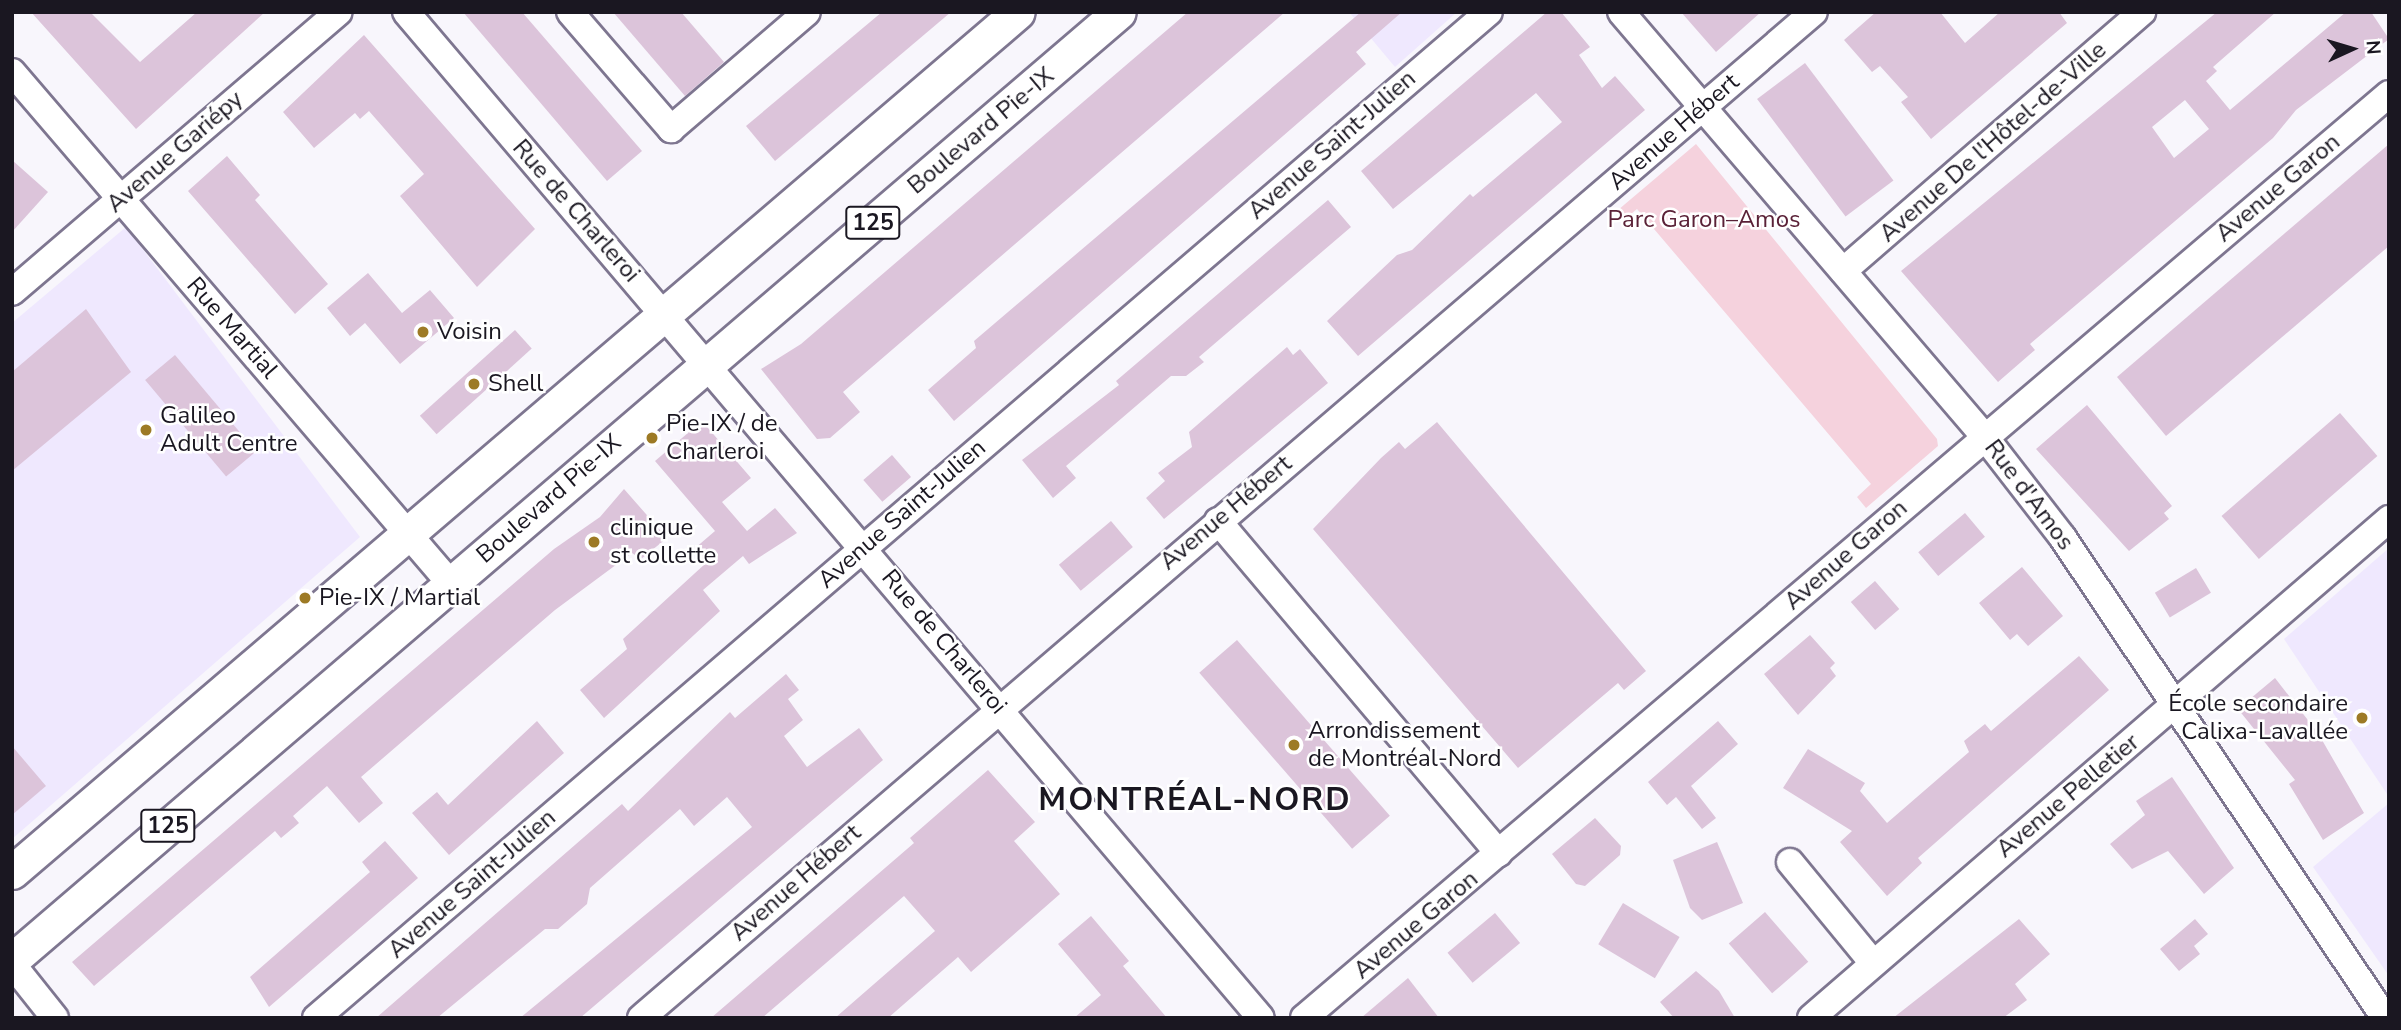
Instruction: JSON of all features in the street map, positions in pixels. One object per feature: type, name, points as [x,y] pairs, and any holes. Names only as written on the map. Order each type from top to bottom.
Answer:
[{"type":"main road","name":"125","points":[[12,872],[1018,12]]},
{"type":"main road","name":"Boulevard Pie-IX","points":[[12,962],[1119,12]]},
{"type":"street","name":"Avenue Gariépy","points":[[12,292],[339,12]]},
{"type":"street","name":"Rue de Charleroi","points":[[406,12],[664,314],[709,362],[1262,1018]]},
{"type":"street","points":[[570,12],[671,129],[807,12]]},
{"type":"street","name":"Avenue Saint-Julien","points":[[316,1018],[1489,12]]},
{"type":"street","name":"Rue d'Amos","points":[[1621,12],[1984,436],[2063,538],[2173,707],[2385,1018]]},
{"type":"street","name":"Avenue Hébert","points":[[641,1018],[1814,12]]},
{"type":"street","name":"Avenue De l'Hôtel-de-Ville","points":[[1843,271],[2142,12]]},
{"type":"street","name":"Rue Martial","points":[[12,72],[451,584]]},
{"type":"street","name":"Avenue Garon","points":[[1304,1018],[1984,436],[2389,94]]},
{"type":"street","name":"Avenue Pelletier","points":[[1811,1018],[2389,519]]},
{"type":"street","points":[[1218,521],[1499,853]]},
{"type":"street","points":[[1790,862],[1873,963]]},
{"type":"street","points":[[12,962],[55,1018]]},
{"type":"shaded area","points":[[1349,12],[1457,12],[1395,67]]},
{"type":"shaded area","name":"Galileo Adult Centre","points":[[126,227],[360,537],[12,839],[12,323]]},
{"type":"shaded area","name":"École secondaire Calixa-Lavallée","points":[[2389,548],[2389,797],[2284,639]]},
{"type":"shaded area","name":"École secondaire Calixa-Lavallée","points":[[2389,803],[2389,976],[2313,867]]},
{"type":"green space","name":"Parc Garon–Amos","points":[[1696,144],[1937,439],[1938,446],[1866,508],[1857,497],[1871,484],[1637,209],[1626,218],[1618,210]]},
{"type":"building","points":[[31,12],[90,12],[140,62],[197,12],[265,12],[136,129]]},
{"type":"building","points":[[463,12],[522,12],[642,151],[607,181]]},
{"type":"building","points":[[613,12],[681,12],[724,62],[685,96]]},
{"type":"building","points":[[882,12],[951,12],[775,161],[746,126]]},
{"type":"building","points":[[1188,12],[1285,12],[843,392],[860,412],[830,438],[817,439],[761,369],[801,344]]},
{"type":"building","points":[[1361,12],[1402,12],[1356,52],[1366,64],[954,421],[928,390],[976,348],[974,341]]},
{"type":"building","points":[[1547,12],[1561,12],[1590,47],[1579,55],[1602,88],[1615,76],[1645,110],[1358,356],[1327,321],[1397,255],[1412,250],[1470,194],[1473,197],[1562,122],[1536,93],[1393,209],[1361,171]]},
{"type":"building","points":[[1681,12],[1761,12],[1716,52]]},
{"type":"building","points":[[1876,12],[1940,12],[1965,43],[2000,12],[2059,12],[2067,23],[1931,139],[1901,102],[1908,97],[1880,66],[1872,72],[1844,40]]},
{"type":"building","points":[[2217,12],[2276,12],[2213,67],[2217,71],[2206,81],[2230,110],[2346,12],[2371,12],[2389,39],[2296,110],[2273,138],[2030,344],[2035,350],[1998,382],[1901,271]],"holes":[[[2185,100],[2209,129],[2174,158],[2152,127]]]},
{"type":"building","points":[[364,35],[535,229],[477,287],[400,196],[424,174],[369,111],[360,119],[355,113],[314,148],[283,112]]},
{"type":"building","points":[[1805,63],[1893,180],[1846,217],[1757,99]]},
{"type":"building","points":[[2389,144],[2389,246],[2166,436],[2117,377]]},
{"type":"building","points":[[227,156],[260,195],[255,200],[328,284],[295,314],[188,191]]},
{"type":"building","points":[[12,160],[48,192],[12,232]]},
{"type":"building","points":[[1328,200],[1351,227],[1199,357],[1204,362],[1186,376],[1171,376],[1066,466],[1076,478],[1053,498],[1022,460],[1119,385],[1116,381]]},
{"type":"building","points":[[368,273],[402,313],[430,290],[454,318],[400,364],[365,323],[350,336],[327,308]]},
{"type":"building","points":[[86,309],[131,372],[12,471],[12,372]]},
{"type":"building","points":[[515,330],[532,349],[437,434],[420,416]]},
{"type":"building","points":[[1287,347],[1293,355],[1300,349],[1328,383],[1164,519],[1146,498],[1165,481],[1158,473],[1192,447],[1189,432]]},
{"type":"building","points":[[175,355],[256,452],[226,477],[145,380]]},
{"type":"building","points":[[2087,405],[2172,506],[2164,513],[2169,519],[2129,551],[2036,449]]},
{"type":"building","points":[[2340,413],[2377,456],[2259,559],[2222,516]]},
{"type":"building","points":[[702,421],[751,478],[722,502],[747,531],[775,508],[797,533],[749,564],[743,556],[703,590],[720,611],[604,718],[580,690],[627,649],[623,639],[706,563],[694,549],[715,531],[655,461]]},
{"type":"building","points":[[1437,422],[1646,671],[1624,690],[1618,683],[1518,768],[1313,529],[1399,442],[1405,449]]},
{"type":"building","points":[[892,455],[911,477],[882,502],[863,480]]},
{"type":"building","points":[[624,489],[667,538],[641,559],[632,553],[555,610],[361,777],[383,803],[359,823],[327,786],[293,816],[299,823],[281,838],[275,831],[94,986],[72,962],[554,549],[600,517]]},
{"type":"building","points":[[1965,513],[1985,537],[1938,576],[1918,552]]},
{"type":"building","points":[[1111,521],[1133,547],[1081,591],[1059,565]]},
{"type":"building","points":[[2022,567],[2063,616],[2028,646],[2017,634],[2010,640],[1979,603]]},
{"type":"building","points":[[2196,568],[2211,593],[2170,618],[2155,593]]},
{"type":"building","points":[[1875,581],[1899,609],[1875,630],[1851,602]]},
{"type":"building","points":[[1810,635],[1835,663],[1830,668],[1836,676],[1798,715],[1764,674]]},
{"type":"building","name":"Arrondissement de Montréal-Nord","points":[[1237,640],[1390,816],[1352,849],[1199,673]]},
{"type":"building","points":[[2079,656],[2109,690],[1918,858],[1922,863],[1887,896],[1840,842],[1852,831],[1783,788],[1808,749],[1865,783],[1860,791],[1887,823],[1969,752],[1964,741],[1985,724],[1991,731]]},
{"type":"building","points":[[786,674],[799,690],[788,699],[803,720],[784,736],[807,767],[859,728],[883,760],[580,1018],[520,1018],[752,827],[727,797],[694,826],[680,809],[590,888],[587,904],[558,929],[545,929],[437,1018],[376,1018],[622,804],[628,811],[730,712],[735,718]]},
{"type":"building","points":[[2275,678],[2318,733],[2364,813],[2323,840],[2289,784],[2295,780],[2238,709]]},
{"type":"building","points":[[537,721],[564,753],[449,855],[412,813],[437,792],[448,805]]},
{"type":"building","points":[[1718,721],[1738,744],[1691,786],[1716,818],[1702,829],[1676,797],[1667,805],[1648,782]]},
{"type":"building","points":[[12,746],[46,786],[12,815]]},
{"type":"building","points":[[988,770],[1035,822],[1014,841],[1060,894],[971,972],[958,957],[888,1018],[835,1018],[935,931],[904,896],[762,1018],[711,1018],[914,843],[910,838]]},
{"type":"building","points":[[2172,777],[2234,868],[2204,894],[2168,851],[2132,869],[2110,844],[2145,815],[2136,801]]},
{"type":"building","points":[[1595,818],[1621,846],[1620,855],[1585,886],[1576,884],[1552,854]]},
{"type":"building","points":[[385,841],[418,878],[269,1007],[250,977],[370,872],[362,862]]},
{"type":"building","points":[[1717,842],[1743,903],[1702,920],[1690,908],[1673,860]]},
{"type":"building","points":[[1623,903],[1680,937],[1655,978],[1598,944]]},
{"type":"building","points":[[1765,912],[1808,962],[1772,993],[1729,943]]},
{"type":"building","points":[[1495,913],[1520,943],[1473,983],[1448,953]]},
{"type":"building","points":[[1091,916],[1129,961],[1123,966],[1167,1018],[1074,1018],[1101,995],[1058,944]]},
{"type":"building","points":[[2019,919],[2050,954],[2015,984],[2027,1000],[2003,1018],[1893,1018]]},
{"type":"building","points":[[2195,919],[2208,934],[2194,946],[2200,954],[2179,971],[2160,949]]},
{"type":"building","points":[[1696,971],[1719,991],[1735,1018],[1674,1018],[1660,1002]]},
{"type":"building","points":[[1408,978],[1439,1018],[1361,1018]]},
{"type":"place","name":"Voisin","points":[[423,332]]},
{"type":"place","name":"Shell","points":[[474,384]]},
{"type":"place","name":"Galileo Adult Centre","points":[[146,430]]},
{"type":"place","name":"Pie-IX / de Charleroi","points":[[652,438]]},
{"type":"place","name":"clinique st collette","points":[[594,542]]},
{"type":"place","name":"Pie-IX / Martial","points":[[305,598]]},
{"type":"place","name":"École secondaire Calixa-Lavallée","points":[[2362,718]]},
{"type":"place","name":"Arrondissement de Montréal-Nord","points":[[1294,745]]},
{"type":"district","name":"MONTRÉAL-NORD","points":[[1195,800]]}]
